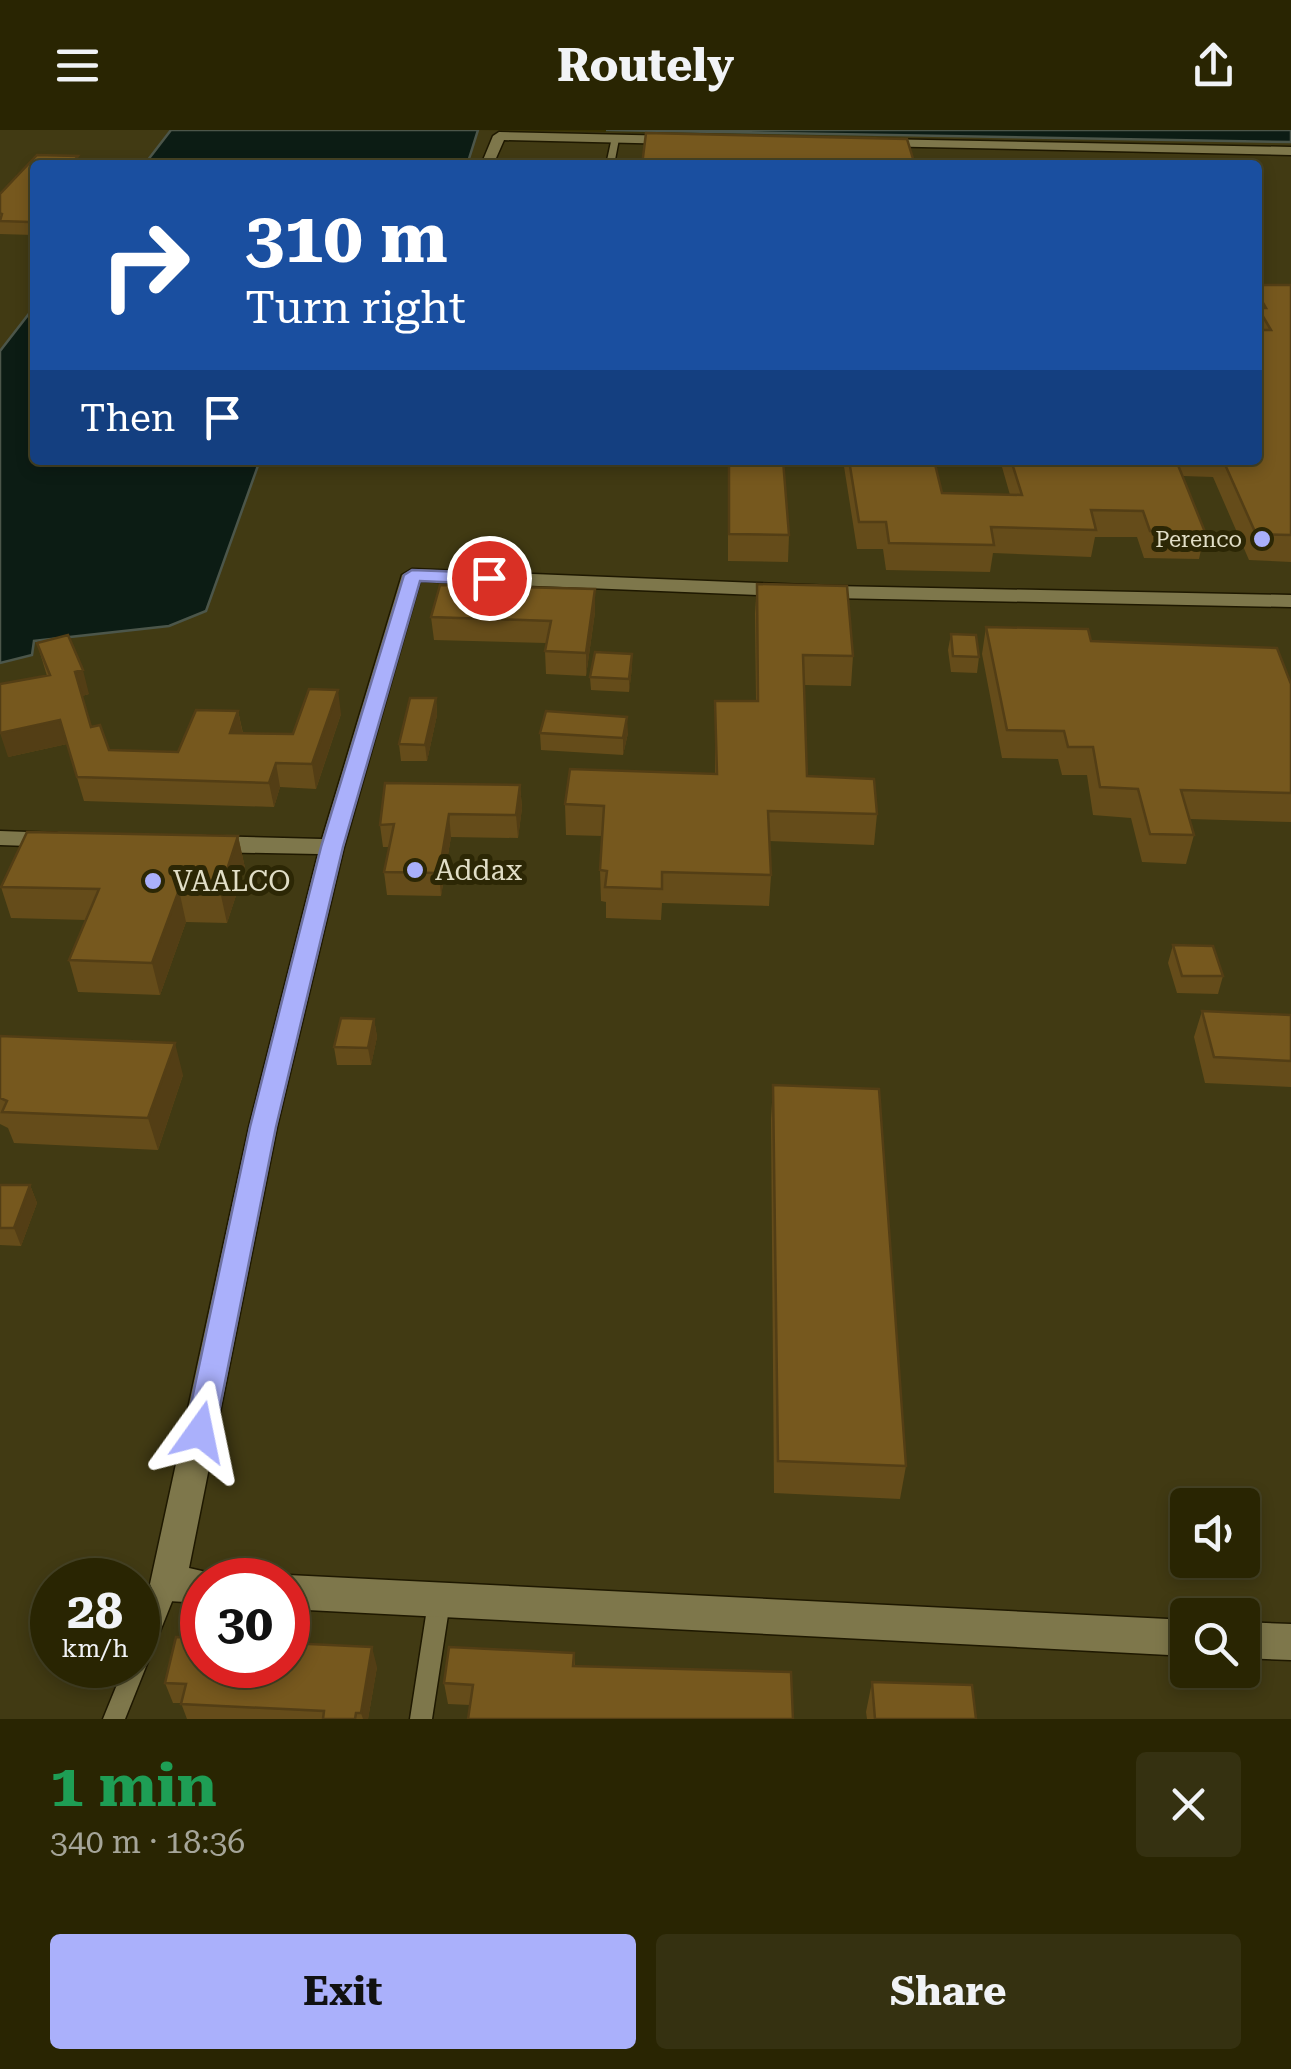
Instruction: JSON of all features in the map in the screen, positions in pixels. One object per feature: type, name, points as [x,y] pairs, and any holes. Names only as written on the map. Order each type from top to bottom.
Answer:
[{"type":"street","points":[[489,160],[500,136],[692,140]]},
{"type":"street","points":[[863,142],[922,149],[1291,151]]},
{"type":"street","points":[[1172,149],[1178,160]]},
{"type":"street","points":[[180,1585],[168,1584],[263,1127],[332,847],[412,575],[832,592],[1291,602]]},
{"type":"street","points":[[0,838],[78,840]]},
{"type":"street","points":[[176,843],[332,847]]},
{"type":"street","points":[[310,1593],[1170,1637]]},
{"type":"street","points":[[1260,1641],[1291,1642]]},
{"type":"lane","points":[[611,160],[615,138]]},
{"type":"lane","points":[[160,1604],[168,1584]]},
{"type":"lane","points":[[422,1719],[439,1602]]},
{"type":"lane","points":[[114,1719],[126,1688]]},
{"type":"shaded area","points":[[0,130],[171,130],[148,160],[30,160],[30,312],[0,351]]},
{"type":"shaded area","points":[[171,130],[478,130],[469,160],[148,160]]},
{"type":"shaded area","points":[[478,130],[1291,142],[1291,1719],[0,1719],[0,663],[32,655],[34,641],[169,626],[206,612],[258,465],[1262,465],[1262,160],[469,160]]},
{"type":"shaded area","points":[[606,130],[1291,130],[1291,142]]},
{"type":"shaded area","points":[[30,312],[30,465],[258,465],[206,611],[169,626],[34,641],[32,655],[0,663],[0,351]]},
{"type":"building","points":[[646,133],[907,139],[913,160],[643,160]]},
{"type":"building","points":[[37,155],[78,156],[74,160],[32,160]]},
{"type":"building","points":[[30,162],[30,222],[0,221],[0,194]]},
{"type":"building","points":[[1262,285],[1291,285],[1291,535],[1256,534],[1225,465],[1262,465],[1262,330],[1271,330],[1262,315],[1262,308],[1266,308]]},
{"type":"building","points":[[729,465],[783,465],[789,535],[729,534]]},
{"type":"building","points":[[850,465],[935,465],[942,493],[1022,495],[1013,465],[1178,465],[1205,532],[1150,531],[1143,511],[1091,510],[1096,530],[991,527],[994,545],[889,543],[886,522],[859,522]]},
{"type":"building","points":[[757,584],[847,586],[853,656],[803,655],[807,776],[874,779],[877,814],[768,811],[771,875],[662,872],[662,889],[605,887],[607,871],[600,870],[604,806],[565,804],[570,769],[717,774],[715,701],[758,701]]},
{"type":"building","points":[[440,585],[595,589],[586,653],[545,651],[551,621],[431,617]]},
{"type":"building","points":[[986,627],[1088,629],[1091,641],[1277,648],[1291,684],[1291,793],[1181,790],[1194,835],[1150,834],[1138,789],[1100,787],[1093,747],[1068,747],[1064,731],[1007,730]]},
{"type":"building","points":[[951,634],[976,635],[979,657],[953,656]]},
{"type":"building","points":[[68,635],[83,670],[75,672],[91,727],[100,725],[109,750],[178,752],[196,710],[238,711],[230,733],[293,734],[309,689],[338,690],[312,764],[276,763],[269,783],[77,777],[60,720],[0,733],[0,684],[50,675],[37,643]]},
{"type":"building","points":[[595,652],[632,654],[629,679],[590,677]]},
{"type":"building","points":[[410,698],[436,698],[425,745],[399,744]]},
{"type":"building","points":[[546,711],[627,717],[623,738],[540,733]]},
{"type":"building","points":[[385,783],[520,785],[516,815],[449,814],[439,873],[384,872],[394,824],[380,825]]},
{"type":"building","points":[[27,832],[238,836],[220,891],[179,890],[152,963],[69,960],[99,889],[1,887]]},
{"type":"building","points":[[1173,945],[1213,946],[1223,976],[1182,976]]},
{"type":"building","points":[[1202,1011],[1291,1015],[1291,1061],[1214,1057]]},
{"type":"building","points":[[341,1018],[374,1019],[368,1048],[334,1047]]},
{"type":"building","points":[[0,1036],[175,1043],[148,1118],[2,1112],[7,1101],[0,1098]]},
{"type":"building","points":[[773,1085],[879,1089],[906,1466],[778,1461]]},
{"type":"building","points":[[0,1185],[30,1185],[14,1228],[0,1228]]},
{"type":"building","points":[[176,1637],[180,1637],[180,1684],[165,1683]]},
{"type":"building","points":[[310,1644],[372,1647],[361,1713],[356,1713],[355,1719],[323,1719],[324,1711],[181,1704],[185,1688],[310,1688]]},
{"type":"building","points":[[449,1647],[574,1653],[573,1666],[791,1672],[793,1719],[468,1719],[473,1685],[444,1683]]},
{"type":"building","points":[[872,1682],[972,1685],[976,1719],[875,1719]]},
{"type":"place","name":"Perenco","points":[[1262,539]]},
{"type":"place","name":"Addax","points":[[415,870]]},
{"type":"place","name":"VAALCO","points":[[153,881]]},
{"type":"route","points":[[200,1432],[263,1127],[332,847],[412,575],[489,578]]}]
